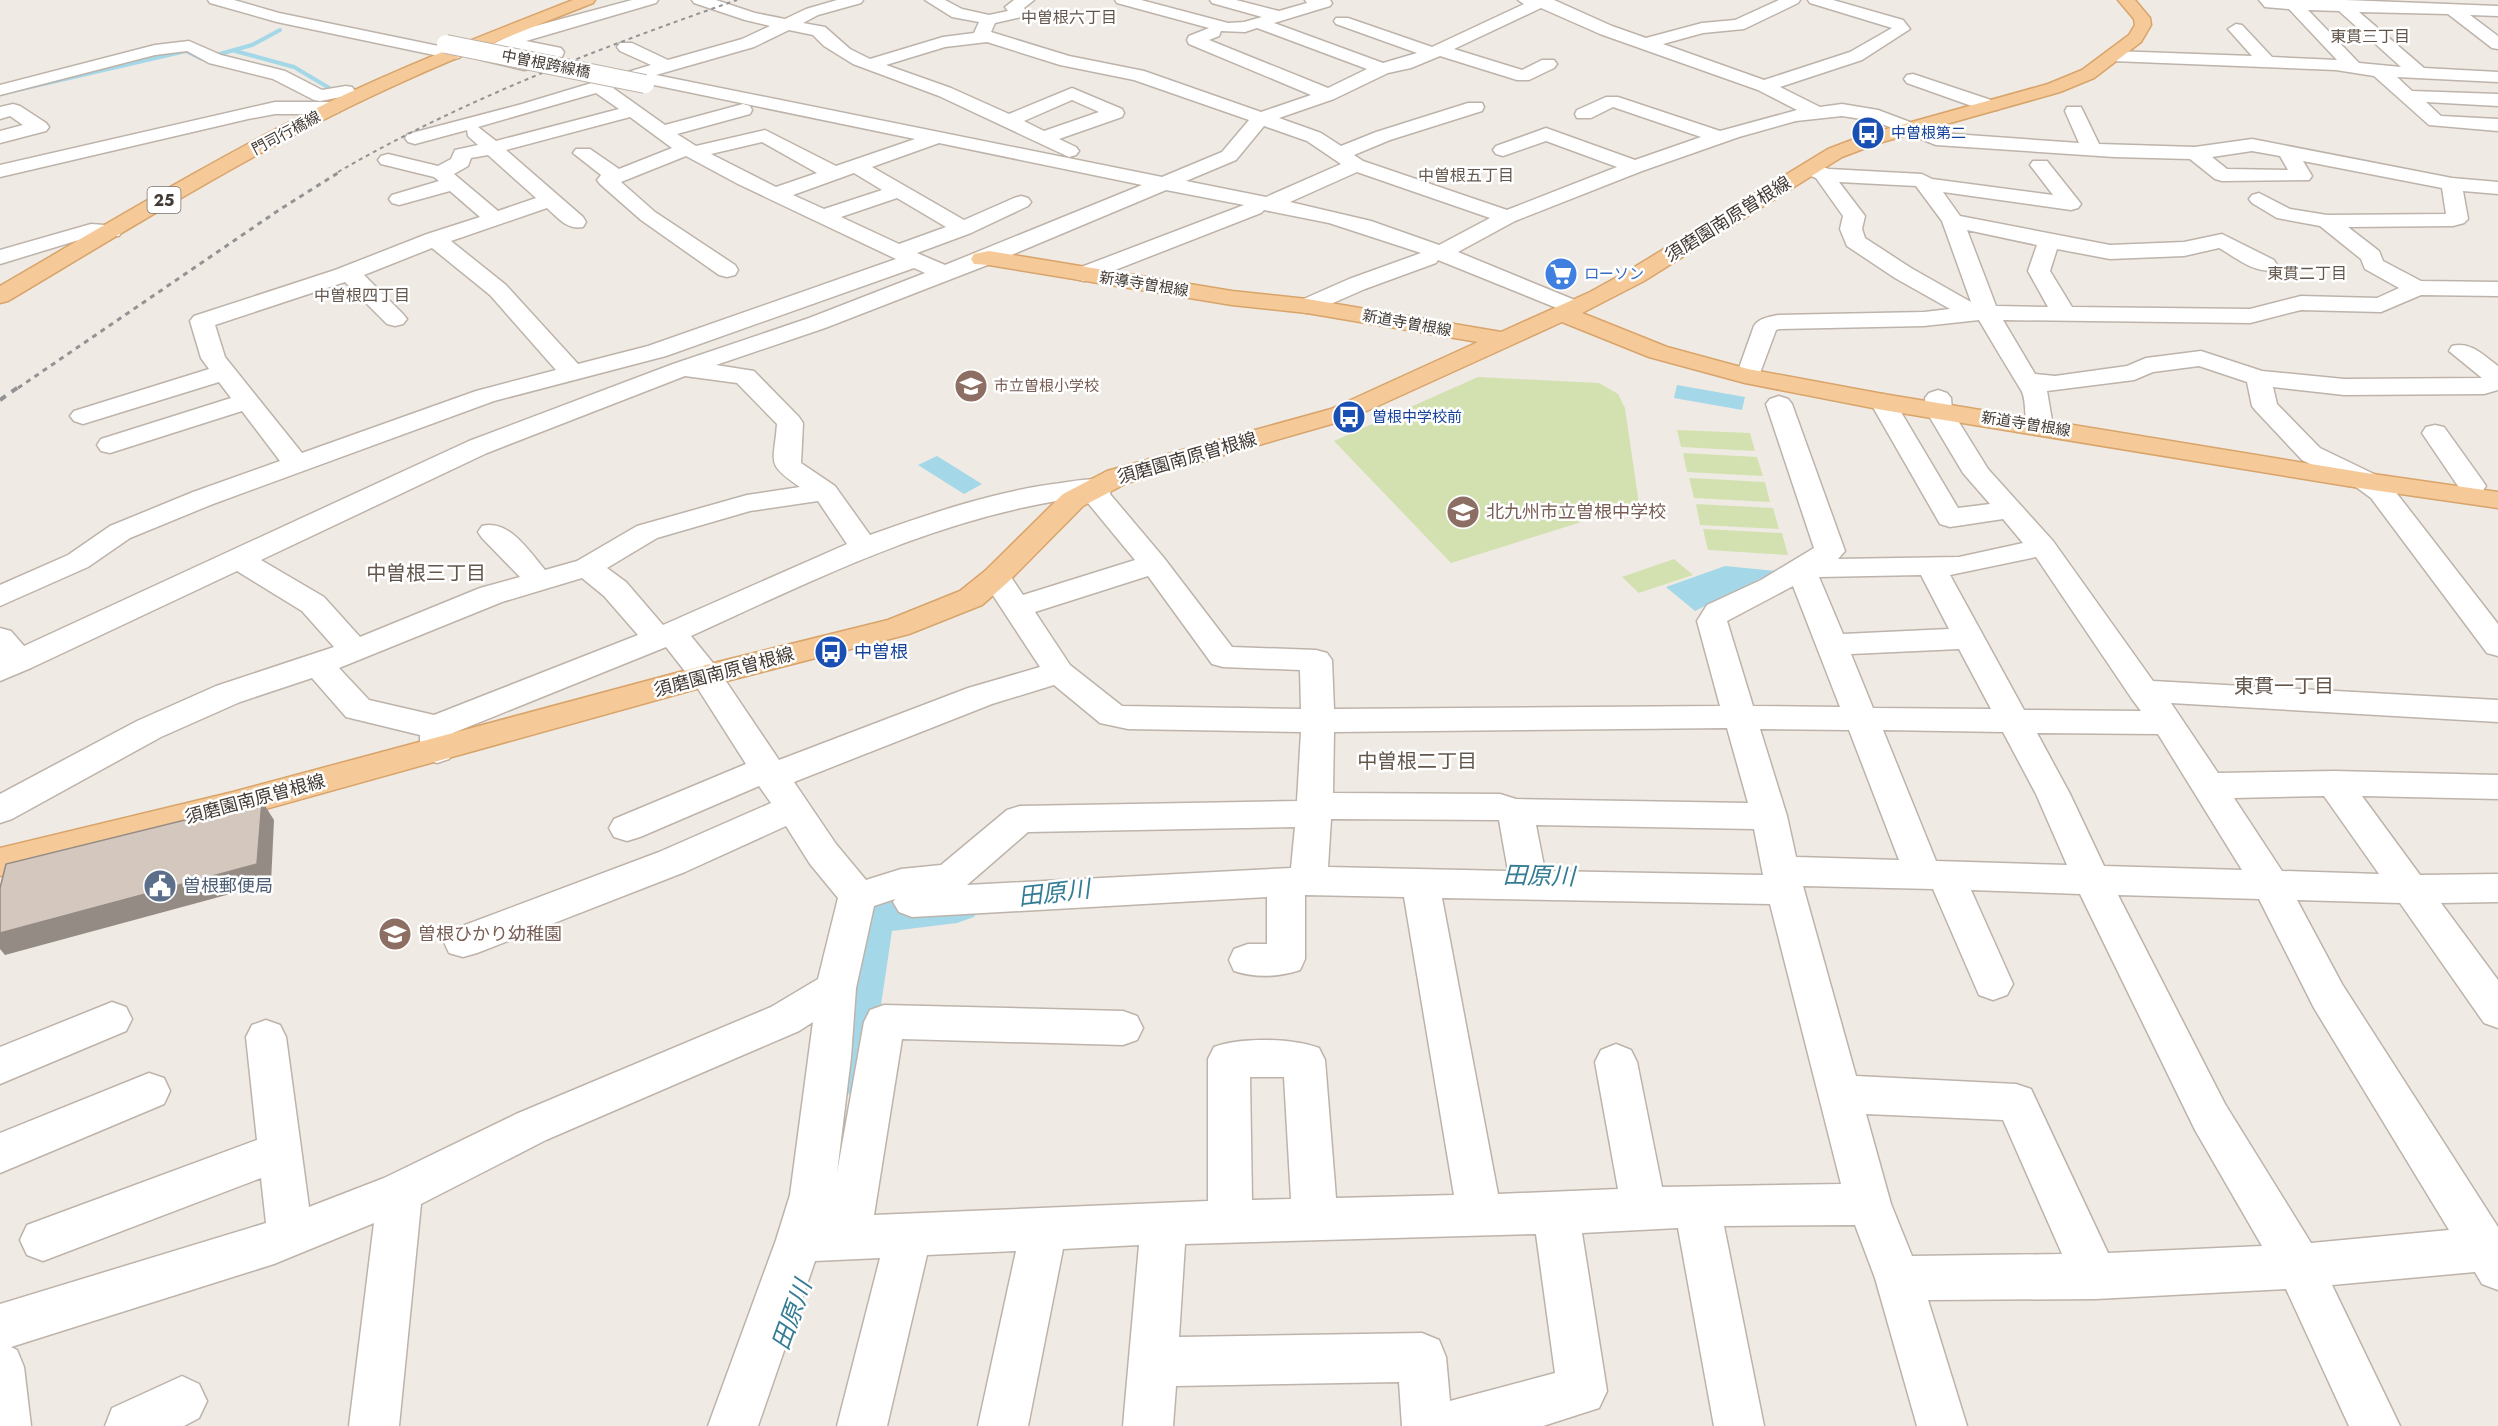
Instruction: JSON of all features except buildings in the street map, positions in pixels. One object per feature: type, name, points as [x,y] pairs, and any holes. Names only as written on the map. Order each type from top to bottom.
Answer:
[{"type":"main road","name":"門司行橋線","points":[[0,296],[326,102],[452,46],[489,39],[587,0]]},
{"type":"main road","name":"須磨園南原曽根線","points":[[0,862],[233,805],[437,739],[706,676],[897,627],[971,598],[996,577],[1073,500],[1097,487],[1127,474],[1340,414],[1507,340],[1636,276],[1818,172],[1835,153],[1872,139],[2054,88],[2088,74],[2135,38],[2143,25],[2142,18],[2126,0]]},
{"type":"main road","name":"新導寺曽根線","points":[[981,259],[989,258],[1232,298],[1307,306]]},
{"type":"main road","name":"新道寺曽根線","points":[[1307,306],[1507,340]]},
{"type":"main road","name":"新道寺曽根線","points":[[1569,311],[1666,344],[1750,368],[2366,481],[2498,500]]},
{"type":"main road","name":"新道寺曽根線","points":[[1569,311],[1658,352],[1734,373],[1882,402],[1938,404]]},
{"type":"main road","name":"新道寺曽根線","points":[[2039,421],[2485,488]]},
{"type":"street","points":[[216,0],[277,17],[452,46]]},
{"type":"street","points":[[235,0],[452,46]]},
{"type":"street","points":[[265,0],[452,46]]},
{"type":"street","points":[[509,43],[530,33],[650,0]]},
{"type":"street","points":[[700,0],[751,17],[819,31],[830,44],[853,58],[942,91],[1005,119],[1084,159]]},
{"type":"street","points":[[415,138],[467,125],[550,95],[654,76],[748,43],[819,10],[855,0]]},
{"type":"street","points":[[933,0],[958,14],[974,15],[988,28],[1066,61],[1138,75],[1261,118],[1314,137],[1348,160],[1508,217]]},
{"type":"street","points":[[872,64],[988,28],[1020,13],[1013,7],[1026,0]]},
{"type":"street","points":[[1123,0],[1224,27],[1245,27],[1324,3],[1313,0]]},
{"type":"street","points":[[1218,0],[1280,17]]},
{"type":"street","points":[[1645,44],[1702,28],[1738,25],[1792,0]]},
{"type":"street","points":[[1764,86],[1856,56],[1902,29],[1897,24],[1816,0]]},
{"type":"street","points":[[1848,9],[1866,0]]},
{"type":"street","points":[[2267,0],[2271,4],[2462,4],[2498,44]]},
{"type":"street","points":[[2430,0],[2492,11]]},
{"type":"street","points":[[7,656],[240,560],[478,447],[682,369],[817,323],[981,259],[1229,156],[1261,118],[1328,95],[1382,69],[1405,64],[1436,51],[1537,1],[1556,7],[1606,30],[1764,86],[1815,112]]},
{"type":"street","points":[[2293,4],[2353,67]]},
{"type":"street","points":[[2340,4],[2420,74]]},
{"type":"street","points":[[1342,21],[1523,76],[1548,64]]},
{"type":"street","points":[[1258,23],[1382,69]]},
{"type":"street","points":[[1224,27],[1195,40],[1328,95]]},
{"type":"street","points":[[433,28],[489,39]]},
{"type":"street","points":[[2236,29],[2267,62]]},
{"type":"street","points":[[3,89],[167,47],[189,46],[212,57],[279,75],[326,102]]},
{"type":"street","name":"中曽根跨線橋","points":[[452,46],[654,76]]},
{"type":"street","points":[[626,47],[654,76]]},
{"type":"street","points":[[2113,56],[2353,67],[2495,79]]},
{"type":"street","points":[[597,61],[879,128],[1262,206],[1434,255],[1569,311]]},
{"type":"street","points":[[776,194],[930,139],[1005,119],[1072,93],[1114,71]]},
{"type":"street","points":[[2379,71],[2436,121],[2498,125]]},
{"type":"street","points":[[1913,79],[1990,106]]},
{"type":"street","points":[[604,85],[800,122],[879,128]]},
{"type":"street","points":[[604,85],[633,111],[691,151],[776,194],[944,273]]},
{"type":"street","points":[[0,171],[275,108],[326,102],[346,91]]},
{"type":"street","points":[[1042,138],[1115,113],[1072,93]]},
{"type":"street","points":[[550,95],[582,124]]},
{"type":"street","points":[[2405,96],[2498,100]]},
{"type":"street","points":[[1584,114],[1612,101],[1719,137]]},
{"type":"street","points":[[1084,274],[1262,206],[1348,160],[1383,136],[1475,107]]},
{"type":"street","points":[[0,113],[13,110],[39,127],[0,137]]},
{"type":"street","points":[[663,132],[742,110]]},
{"type":"street","points":[[1307,306],[1434,255],[1508,217],[1635,166],[1719,137],[1815,112],[1842,110],[1868,113],[1936,139],[2091,149],[2204,152],[2252,145],[2452,184],[2498,188]]},
{"type":"street","points":[[399,199],[447,178],[461,162],[462,154],[633,111]]},
{"type":"street","points":[[2074,111],[2091,149]]},
{"type":"street","points":[[467,125],[575,222]]},
{"type":"street","points":[[2196,130],[2204,152],[2222,175],[2302,176],[2287,152]]},
{"type":"street","points":[[1503,150],[1546,134],[1635,166]]},
{"type":"street","points":[[727,270],[648,216],[607,180],[691,151],[765,136],[833,173]]},
{"type":"street","points":[[0,146],[27,148],[44,153],[52,160]]},
{"type":"street","points":[[583,153],[615,176]]},
{"type":"street","points":[[387,160],[447,178],[487,212]]},
{"type":"street","points":[[1926,184],[2071,204],[2040,165]]},
{"type":"street","points":[[856,166],[963,228]]},
{"type":"street","points":[[1818,172],[1922,180],[1926,184],[1953,221],[1980,313],[2026,381],[2034,389],[2039,421]]},
{"type":"street","points":[[1818,172],[1854,216],[1851,229],[1855,241],[1903,273],[1980,313]]},
{"type":"street","points":[[2259,199],[2284,214],[2327,221],[2453,220],[2457,219],[2452,184]]},
{"type":"street","points":[[824,216],[901,190]]},
{"type":"street","points":[[296,464],[213,358],[202,321],[348,273],[433,230],[487,212],[549,201]]},
{"type":"street","points":[[0,597],[78,561],[120,532],[203,498],[485,396],[572,371],[657,351],[907,256],[1021,202]]},
{"type":"street","points":[[1953,221],[2110,252],[2184,249],[2225,231],[2266,265]]},
{"type":"street","points":[[2327,221],[2371,256],[2373,264],[2417,288]]},
{"type":"street","points":[[0,257],[91,230],[111,231]]},
{"type":"street","points":[[433,230],[498,290],[572,371]]},
{"type":"street","points":[[2049,241],[2039,271],[2064,314]]},
{"type":"street","points":[[348,273],[395,319]]},
{"type":"street","points":[[1750,368],[1766,326],[1778,322],[1924,319],[1980,313],[2250,316],[2301,303],[2381,305],[2417,288],[2477,283],[2498,302]]},
{"type":"street","points":[[2026,381],[2055,384],[2134,373],[2146,365],[2201,358],[2258,378],[2344,387],[2484,386],[2498,379],[2462,351]]},
{"type":"street","points":[[2405,366],[2427,388]]},
{"type":"street","points":[[682,369],[745,376],[790,423],[787,466],[825,492],[864,548]]},
{"type":"street","points":[[83,416],[224,372]]},
{"type":"street","points":[[2258,378],[2265,406],[2311,454],[2366,481],[2381,492],[2498,646]]},
{"type":"street","points":[[110,445],[247,401]]},
{"type":"street","points":[[1882,402],[1950,518],[2010,510]]},
{"type":"street","points":[[1898,1278],[2096,1277],[2494,1256],[2328,996],[2271,885],[2168,723],[2143,692],[2043,547],[1977,473],[1938,404]]},
{"type":"street","points":[[1779,405],[1830,551],[1772,587],[1718,612],[1712,621],[1769,816],[1783,881],[1869,1204],[1898,1278],[1942,1426]]},
{"type":"street","points":[[2435,433],[2485,488]]},
{"type":"street","points":[[318,665],[358,709],[437,739],[881,540],[975,511],[1056,490],[1097,487],[1096,495],[1154,564],[1223,657],[1316,660],[1319,721],[1316,809],[1298,881],[1286,958],[1248,960]]},
{"type":"street","points":[[0,810],[149,729],[228,694],[318,665],[491,595],[587,567],[648,532],[747,503],[825,492]]},
{"type":"street","points":[[492,532],[517,555],[539,581]]},
{"type":"street","points":[[1801,568],[1959,566],[2043,547]]},
{"type":"street","points":[[240,560],[313,604],[355,651]]},
{"type":"street","points":[[1018,607],[1154,564]]},
{"type":"street","points":[[587,567],[615,589],[706,676],[823,854],[850,886],[856,897],[834,1008],[812,1195],[799,1240],[733,1426]]},
{"type":"street","points":[[1931,567],[2016,721],[2210,1117],[2299,1266],[2376,1426]]},
{"type":"street","points":[[1801,568],[1862,719],[1935,876],[1993,984]]},
{"type":"street","points":[[996,577],[1059,672],[1112,715],[1128,718],[1319,721],[1741,717],[2168,723]]},
{"type":"street","points":[[2466,603],[2498,604]]},
{"type":"street","points":[[1832,645],[1971,638]]},
{"type":"street","points":[[627,828],[980,696],[1059,672]]},
{"type":"street","points":[[2143,692],[2498,711]]},
{"type":"street","points":[[2208,786],[2334,783],[2498,787]]},
{"type":"street","points":[[2334,783],[2498,1011]]},
{"type":"street","points":[[856,897],[901,883],[950,878],[1020,819],[1296,814],[1329,806],[1500,807],[1516,812],[1769,816]]},
{"type":"street","points":[[463,942],[672,862],[792,808]]},
{"type":"street","points":[[1516,812],[1528,884]]},
{"type":"street","points":[[856,897],[889,902],[921,902],[1298,881],[1528,884],[1783,881],[1935,876],[2091,878],[2412,889],[2498,888]]},
{"type":"street","points":[[1420,882],[1480,1215]]},
{"type":"street","points":[[0,1327],[290,1236],[399,1192],[531,1127],[785,1019],[834,1008],[884,1022],[1123,1028]]},
{"type":"street","points":[[0,1066],[112,1019]]},
{"type":"street","points":[[848,1238],[884,1022]]},
{"type":"street","points":[[266,1037],[290,1236]]},
{"type":"street","points":[[1230,1223],[1229,1059],[1304,1060],[1315,1219]]},
{"type":"street","points":[[1616,1062],[1644,1209]]},
{"type":"street","points":[[0,1153],[149,1091]]},
{"type":"street","points":[[1839,1094],[2016,1102],[2096,1277]]},
{"type":"street","points":[[43,1240],[280,1151]]},
{"type":"street","points":[[374,1426],[399,1192]]},
{"type":"street","points":[[799,1240],[1164,1223],[1556,1213],[1697,1206],[1869,1204]]},
{"type":"street","points":[[1697,1206],[1739,1426]]},
{"type":"street","points":[[1449,1426],[1582,1391],[1556,1213]]},
{"type":"street","points":[[1148,1426],[1164,1223]]},
{"type":"street","points":[[1003,1426],[1044,1228]]},
{"type":"street","points":[[862,1426],[909,1235]]},
{"type":"street","points":[[1153,1362],[1422,1357],[1427,1426]]},
{"type":"street","points":[[0,1367],[6,1426]]},
{"type":"street","points":[[130,1426],[182,1401]]},
{"type":"green space","points":[[1478,377],[1599,383],[1618,394],[1625,408],[1639,504],[1451,563],[1334,441]]},
{"type":"green space","points":[[1677,430],[1750,433],[1755,451],[1681,447]]},
{"type":"green space","points":[[1683,453],[1757,457],[1763,476],[1687,472]]},
{"type":"green space","points":[[1689,478],[1765,482],[1770,502],[1694,498]]},
{"type":"green space","points":[[1696,504],[1773,508],[1779,529],[1700,525]]},
{"type":"green space","points":[[1703,529],[1782,533],[1788,555],[1708,550]]},
{"type":"green space","points":[[1674,559],[1693,575],[1639,593],[1622,577]]},
{"type":"water","points":[[1677,385],[1745,397],[1742,410],[1674,398]]},
{"type":"water","points":[[937,456],[982,484],[964,494],[918,465]]},
{"type":"water","points":[[1725,566],[1776,571],[1695,611],[1666,587]]},
{"type":"waterway","points":[[0,94],[186,51],[202,59],[252,45],[280,30]]},
{"type":"waterway","points":[[235,51],[294,67],[331,89]]},
{"type":"waterway","name":"田原川","points":[[845,1072],[870,915],[957,904]]},
{"type":"railway","points":[[338,172],[483,98],[584,56],[737,0]]},
{"type":"railway","points":[[18,388],[279,210],[341,171]]},
{"type":"railway","points":[[0,400],[20,386]]},
{"type":"place","name":"中曽根第二","points":[[1868,133]]},
{"type":"place","name":"ローソン","points":[[1561,274]]},
{"type":"place","name":"市立曽根小学校","points":[[971,386]]},
{"type":"place","name":"曽根中学校前","points":[[1349,417]]},
{"type":"place","name":"北九州市立曽根中学校","points":[[1463,512]]},
{"type":"place","name":"中曽根","points":[[831,652]]},
{"type":"place","name":"曽根郵便局","points":[[160,886]]},
{"type":"place","name":"曽根ひかり幼稚園","points":[[395,934]]},
{"type":"district","name":"中曽根六丁目","points":[[1069,17]]},
{"type":"district","name":"東貫三丁目","points":[[2370,36]]},
{"type":"district","name":"中曽根五丁目","points":[[1466,175]]},
{"type":"district","name":"東貫二丁目","points":[[2307,273]]},
{"type":"district","name":"中曽根四丁目","points":[[362,295]]},
{"type":"district","name":"中曽根三丁目","points":[[426,573]]},
{"type":"district","name":"東貫一丁目","points":[[2284,686]]},
{"type":"district","name":"中曽根二丁目","points":[[1417,761]]}]
